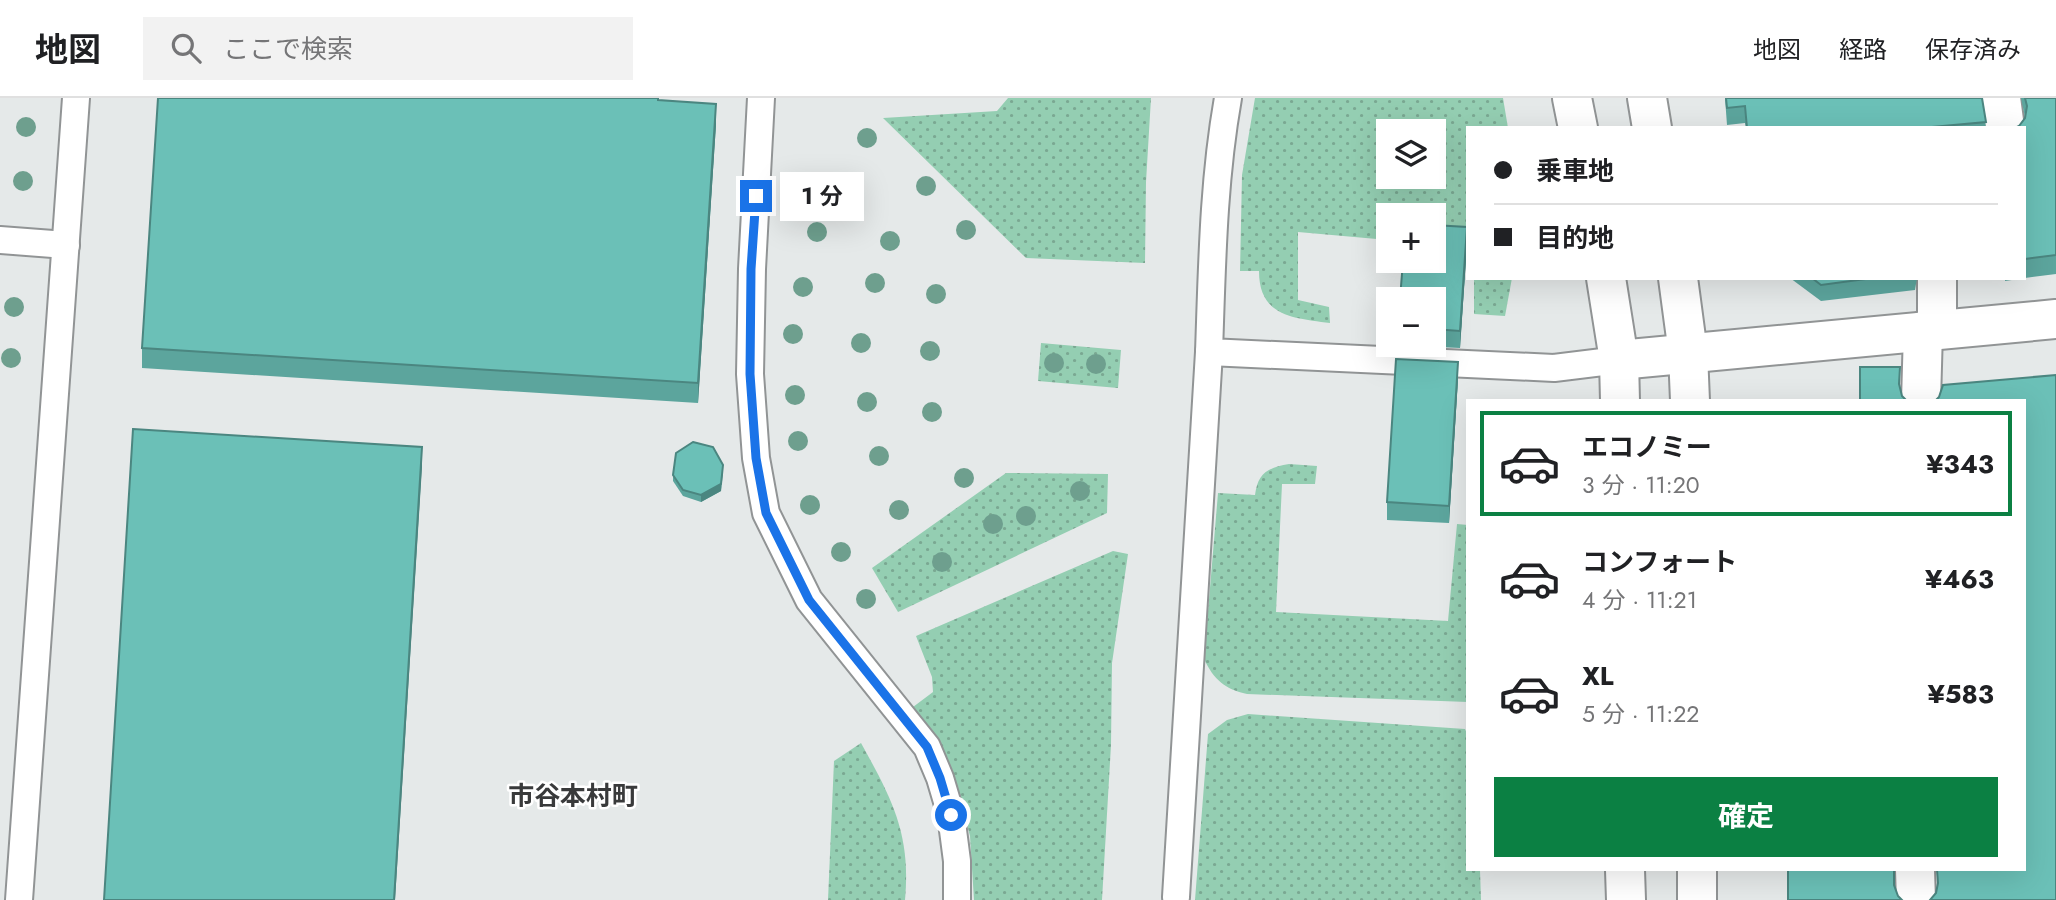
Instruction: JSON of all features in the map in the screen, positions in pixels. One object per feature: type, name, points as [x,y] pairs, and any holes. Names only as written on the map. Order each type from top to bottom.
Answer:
[{"type":"street","points":[[1572,98],[1578,126]]},
{"type":"street","points":[[1647,98],[1652,126]]},
{"type":"street","points":[[2001,98],[2005,126]]},
{"type":"street","points":[[1606,280],[1619,360],[1620,399]]},
{"type":"street","points":[[1678,280],[1688,353],[1690,399]]},
{"type":"street","points":[[1921,399],[1937,280]]},
{"type":"street","points":[[1619,360],[2056,318]]},
{"type":"street","points":[[1625,871],[1626,900]]},
{"type":"street","points":[[1697,871],[1698,900]]},
{"type":"street","points":[[1915,871],[1916,900]]},
{"type":"lane","points":[[19,900],[11,846],[66,244],[76,98]]},
{"type":"lane","points":[[761,98],[751,269],[750,374],[756,458],[766,513],[809,600],[927,747],[951,815],[957,860],[957,900]]},
{"type":"lane","points":[[1176,897],[1209,352],[1213,237],[1222,132],[1228,98]]},
{"type":"lane","points":[[0,240],[66,244]]},
{"type":"lane","points":[[1209,352],[1554,368],[1619,360]]},
{"type":"green space","points":[[1008,98],[1151,98],[1145,263],[1026,258],[883,118],[997,111]]},
{"type":"green space","points":[[1255,98],[1503,98],[1508,126],[1466,126],[1466,247],[1446,245],[1446,203],[1376,203],[1376,239],[1298,232],[1298,300],[1329,307],[1330,323],[1292,316],[1272,306],[1265,298],[1259,271],[1240,271],[1242,175]]},
{"type":"green space","points":[[1474,280],[1512,280],[1505,316],[1474,314]]},
{"type":"green space","points":[[1041,343],[1121,350],[1118,388],[1038,381]]},
{"type":"green space","points":[[1289,464],[1317,466],[1315,484],[1282,484],[1276,612],[1448,621],[1457,524],[1466,525],[1466,702],[1247,694],[1226,686],[1212,673],[1204,659],[1218,493],[1255,495],[1258,481],[1275,467]]},
{"type":"green space","points":[[1006,473],[1108,474],[1107,513],[898,612],[872,568]]},
{"type":"green space","points":[[1113,551],[1128,554],[1112,663],[1111,745],[1102,900],[974,900],[970,836],[952,769],[913,707],[933,692],[932,677],[916,636]]},
{"type":"green space","points":[[1248,714],[1465,729],[1466,871],[1480,871],[1481,900],[1195,900],[1208,734],[1227,720]]},
{"type":"green space","points":[[861,743],[897,818],[905,856],[905,900],[828,900],[834,761]]},
{"type":"building","points":[[158,98],[658,98],[716,104],[698,383],[142,348]]},
{"type":"building","points":[[1726,98],[1982,98],[1986,122],[1943,126],[1747,126],[1745,106],[1727,108]]},
{"type":"building","points":[[2025,98],[2056,98],[2056,255],[2026,259],[2026,126],[2019,126],[2025,118]]},
{"type":"building","points":[[1446,226],[1466,227],[1460,331],[1446,330],[1446,287],[1401,287],[1402,273],[1446,273]]},
{"type":"building","points":[[1815,280],[1858,280],[1821,285]]},
{"type":"building","points":[[1396,359],[1458,362],[1449,506],[1387,502]]},
{"type":"building","points":[[1860,367],[1900,367],[1899,384],[1905,399],[1860,399]]},
{"type":"building","points":[[2056,375],[2056,900],[1930,900],[1936,893],[1937,871],[2026,871],[2026,399],[1937,399],[1943,385]]},
{"type":"building","points":[[133,429],[422,447],[394,900],[104,900]]},
{"type":"building","points":[[693,442],[713,447],[723,465],[721,484],[701,495],[683,490],[673,475],[676,453]]},
{"type":"building","points":[[1788,871],[1894,871],[1894,885],[1902,900],[1788,900]]},
{"type":"district","name":"市谷本村町","points":[[573,796]]},
{"type":"route","points":[[756,196],[751,269],[750,374],[756,458],[766,513],[809,600],[927,747],[951,815]]}]
